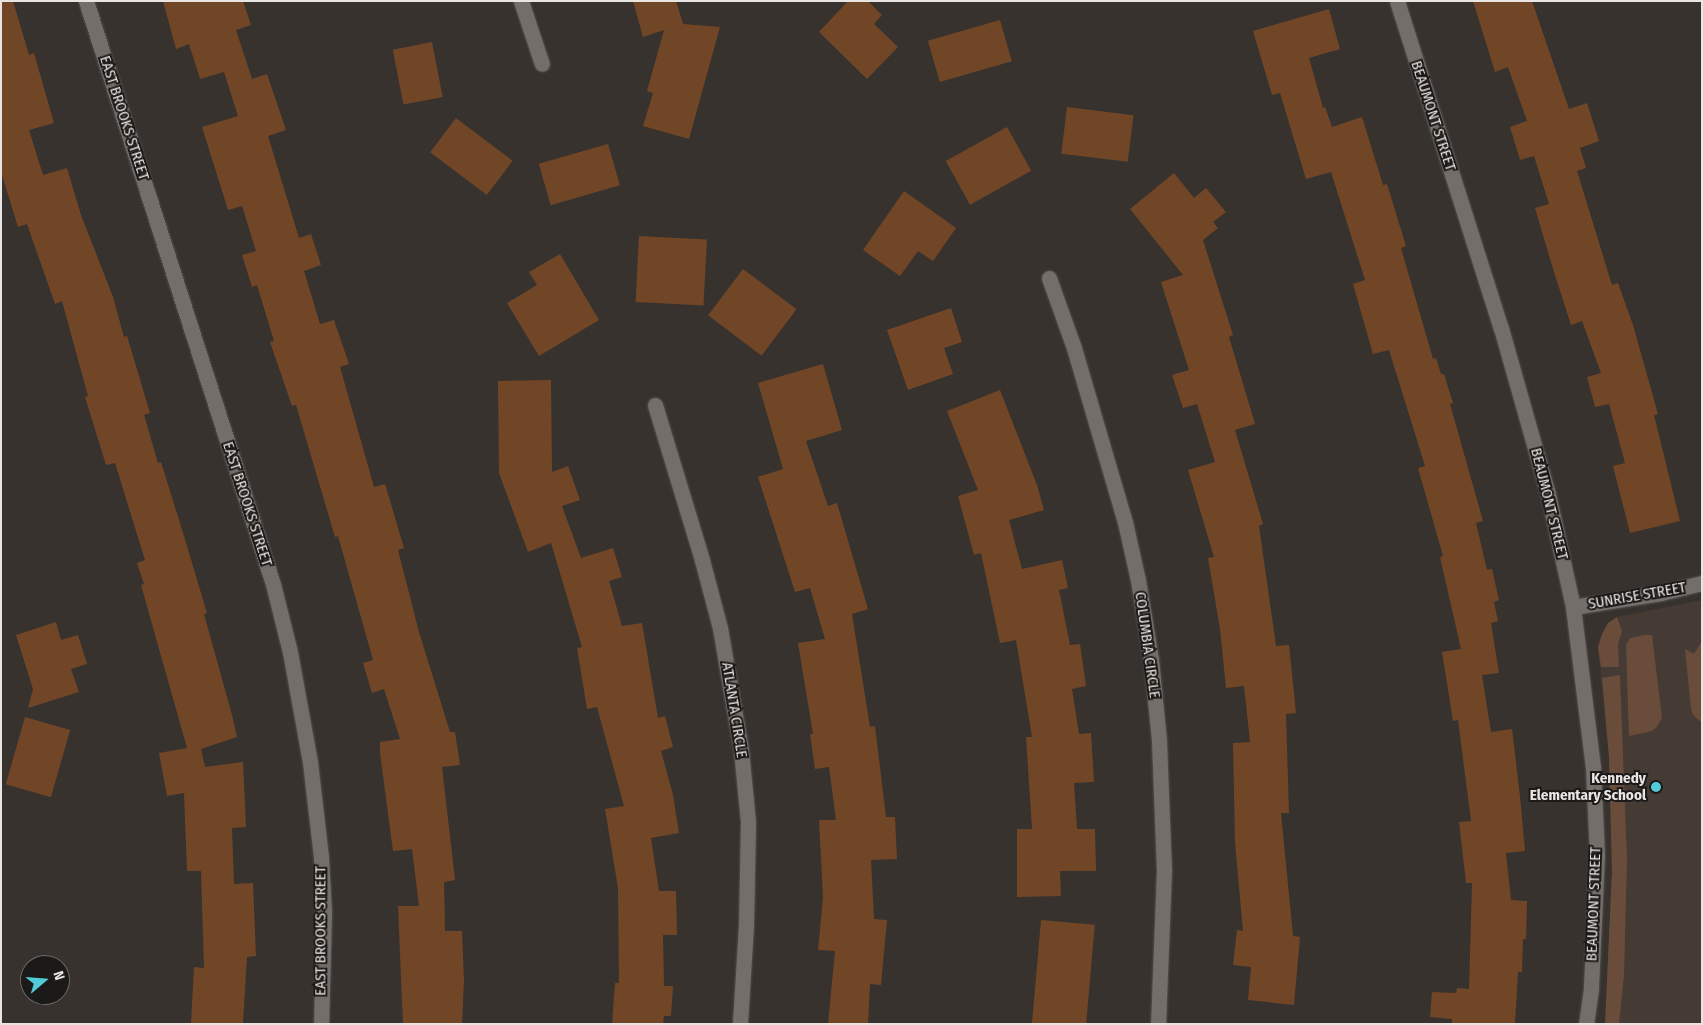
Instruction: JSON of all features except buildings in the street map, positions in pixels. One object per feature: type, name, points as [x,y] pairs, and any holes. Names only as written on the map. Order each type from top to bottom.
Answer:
[{"type":"street","name":"EAST BROOKS STREET","points":[[86,1],[273,584],[290,652],[310,762],[321,857],[324,912],[321,1024]]},
{"type":"street","points":[[521,1],[542,64]]},
{"type":"street","name":"BEAUMONT STREET","points":[[1397,1],[1501,328],[1548,494],[1573,608],[1593,767],[1597,855],[1591,989],[1586,1024]]},
{"type":"street","name":"COLUMBIA CIRCLE","points":[[1049,278],[1074,348],[1125,522],[1138,580],[1151,659],[1159,741],[1164,870],[1158,1024]]},
{"type":"street","name":"ATLANTA CIRCLE","points":[[655,405],[702,560],[720,628],[741,750],[748,822],[746,925],[740,1024]]},
{"type":"street","name":"SUNRISE STREET","points":[[1573,608],[1661,593],[1702,583]]},
{"type":"shaded area","name":"Kennedy Elementary School","points":[[1702,600],[1702,1024],[1605,1024],[1612,871],[1609,757],[1598,647],[1608,623],[1617,617]]},
{"type":"shaded area","points":[[1617,617],[1622,631],[1618,644],[1619,667],[1601,667],[1598,647],[1602,634],[1608,623]]},
{"type":"shaded area","points":[[1652,635],[1662,718],[1657,727],[1652,731],[1629,736],[1626,645],[1630,638]]},
{"type":"shaded area","points":[[1702,641],[1702,723],[1693,715],[1691,709],[1685,649],[1694,654]]},
{"type":"shaded area","points":[[1620,675],[1627,859],[1624,975],[1619,1024],[1605,1024],[1612,871],[1609,757],[1602,678]]},
{"type":"place","name":"Kennedy Elementary School","points":[[1656,787]]}]
